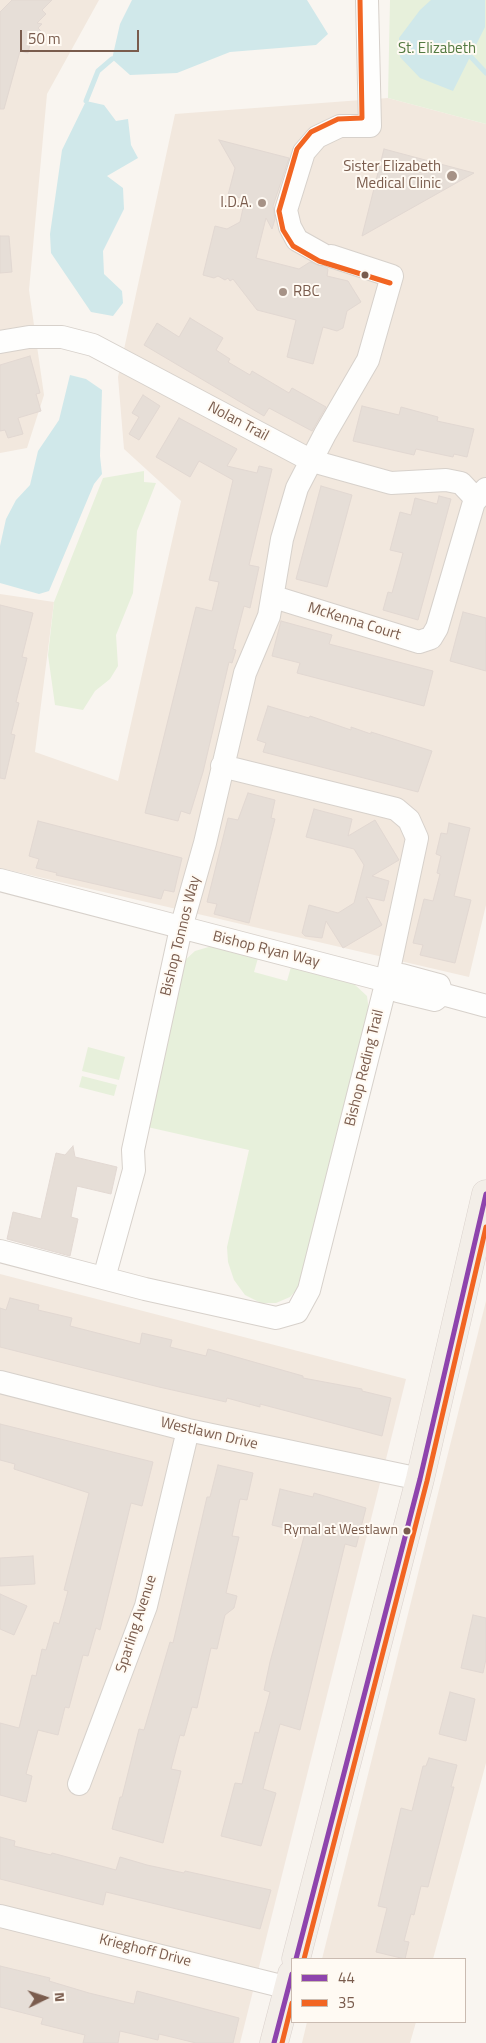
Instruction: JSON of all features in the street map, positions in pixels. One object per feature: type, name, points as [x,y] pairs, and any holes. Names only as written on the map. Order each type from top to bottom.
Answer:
[{"type":"main road","points":[[296,1958],[420,1480],[486,1194]]},
{"type":"main road","points":[[274,2043],[290,1981]]},
{"type":"street","points":[[274,597],[285,531],[297,488],[325,434],[368,360],[392,276],[327,255],[297,240],[290,227],[286,210],[304,152],[317,137],[340,126],[370,126],[367,0]]},
{"type":"street","name":"Nolan Trail","points":[[0,342],[29,337],[62,337],[94,345],[312,461],[391,483],[446,480],[461,483],[481,494]]},
{"type":"street","name":"McKenna Court","points":[[274,597],[419,642],[432,638],[437,628],[481,494]]},
{"type":"street","name":"Bishop Tonnos Way","points":[[104,1278],[134,1170],[132,1150],[181,928],[205,843],[245,673],[269,616],[274,597]]},
{"type":"street","name":"Bishop Reding Trail","points":[[0,1251],[104,1278],[276,1318],[297,1312],[309,1290],[387,980],[417,838],[409,820],[396,809],[222,766]]},
{"type":"street","name":"Bishop Ryan Way","points":[[0,880],[387,980],[398,991],[435,1000],[442,994],[486,1006]]},
{"type":"street","name":"Westlawn Drive","points":[[0,1382],[188,1430],[420,1480]]},
{"type":"street","name":"Sparling Avenue","points":[[79,1784],[146,1606],[188,1430]]},
{"type":"street","name":"Krieghoff Drive","points":[[0,1916],[290,1981]]},
{"type":"shaded area","points":[[0,0],[99,0],[47,94],[29,290],[44,395],[27,448],[0,453]]},
{"type":"shaded area","points":[[388,98],[486,124],[486,905],[469,977],[0,868],[0,594],[54,602],[35,752],[118,781],[181,501],[124,449],[118,377],[175,114]]},
{"type":"shaded area","points":[[0,1274],[406,1379],[240,2043],[0,2043]]},
{"type":"shaded area","points":[[486,1301],[486,1763],[433,1958],[322,1958]]},
{"type":"shaded area","points":[[307,2023],[416,2023],[410,2043],[302,2043]]},
{"type":"green space","name":"St. Elizabeth","points":[[390,0],[486,0],[486,124],[388,98]]},
{"type":"green space","points":[[144,471],[144,482],[156,483],[137,531],[133,593],[116,635],[118,666],[110,679],[95,691],[83,710],[55,705],[48,655],[54,602],[103,478]]},
{"type":"green space","points":[[212,946],[258,958],[254,972],[287,981],[291,967],[353,983],[367,996],[369,1011],[302,1284],[290,1297],[276,1303],[261,1303],[245,1295],[234,1280],[228,1262],[227,1247],[249,1150],[143,1126],[184,961],[195,951]]},
{"type":"green space","points":[[88,1047],[125,1057],[119,1080],[82,1071]]},
{"type":"green space","points":[[82,1076],[117,1085],[114,1096],[79,1087]]},
{"type":"water","points":[[132,0],[307,0],[328,34],[316,45],[230,52],[177,73],[130,75],[112,59],[120,24]]},
{"type":"water","points":[[431,0],[485,0],[485,27],[453,91],[420,78],[400,57],[399,38],[420,10]]},
{"type":"water","points":[[86,101],[104,105],[116,121],[128,119],[131,145],[138,158],[107,176],[123,188],[124,209],[103,251],[104,274],[122,291],[123,303],[113,316],[91,312],[51,253],[50,234],[62,150]]},
{"type":"water","points":[[70,375],[86,379],[102,390],[100,456],[102,474],[94,484],[49,591],[39,594],[0,583],[0,546],[6,519],[16,500],[30,485],[38,451],[59,420]]},
{"type":"building","points":[[12,0],[52,0],[42,10],[46,14],[37,23],[42,24],[38,28],[42,32],[30,44],[28,53],[20,51],[4,109],[0,109],[0,12]]},
{"type":"building","points":[[219,140],[289,158],[273,206],[275,219],[272,229],[266,218],[256,258],[299,269],[310,262],[324,267],[328,269],[327,276],[348,281],[361,302],[347,311],[343,328],[337,331],[323,327],[313,364],[287,357],[296,320],[257,310],[233,279],[230,281],[228,278],[225,280],[218,276],[214,278],[203,275],[215,226],[227,229],[240,222],[245,199],[228,195],[235,168]]},
{"type":"building","points":[[384,149],[474,173],[362,236]]},
{"type":"building","points":[[0,236],[9,236],[12,272],[0,273]]},
{"type":"building","points":[[190,318],[223,338],[216,350],[230,359],[228,362],[250,375],[252,371],[289,393],[292,388],[326,407],[312,431],[269,408],[264,416],[144,345],[157,323],[179,337]]},
{"type":"building","points":[[30,356],[40,393],[36,394],[41,411],[18,418],[23,434],[8,438],[5,430],[0,431],[0,365]]},
{"type":"building","points":[[143,395],[160,406],[139,440],[129,434],[139,417],[132,413]]},
{"type":"building","points":[[362,406],[399,415],[401,407],[438,417],[437,421],[474,429],[467,457],[454,454],[453,457],[416,449],[414,455],[353,441]]},
{"type":"building","points":[[179,418],[237,449],[227,466],[257,473],[259,466],[272,469],[249,565],[259,567],[250,608],[244,606],[233,649],[236,650],[232,663],[229,662],[203,772],[190,814],[181,811],[178,821],[145,813],[196,607],[212,611],[219,582],[209,580],[233,480],[199,461],[190,477],[156,457]]},
{"type":"building","points":[[321,486],[352,495],[327,587],[296,579]]},
{"type":"building","points":[[439,496],[451,499],[418,620],[383,610],[388,592],[392,593],[403,553],[390,550],[400,512],[411,515],[415,498],[437,504]]},
{"type":"building","points":[[0,605],[33,613],[22,657],[27,658],[16,702],[19,703],[11,734],[15,735],[5,779],[0,778]]},
{"type":"building","points":[[463,612],[486,618],[486,671],[450,661]]},
{"type":"building","points":[[281,621],[332,635],[329,644],[433,671],[424,706],[297,673],[300,663],[272,656]]},
{"type":"building","points":[[268,706],[309,718],[310,716],[351,730],[351,727],[371,734],[371,732],[432,751],[418,792],[263,752],[266,743],[257,740]]},
{"type":"building","points":[[248,793],[275,800],[271,818],[275,819],[249,923],[214,914],[217,904],[207,902],[228,818],[238,820]]},
{"type":"building","points":[[314,809],[352,819],[348,836],[375,820],[399,860],[372,876],[389,881],[384,901],[366,897],[382,925],[343,948],[326,921],[322,938],[305,936],[302,933],[309,905],[338,913],[354,903],[364,865],[354,849],[306,837]]},
{"type":"building","points":[[38,821],[182,858],[174,892],[164,890],[161,899],[56,875],[57,873],[36,868],[39,859],[29,856]]},
{"type":"building","points":[[449,823],[470,828],[454,896],[471,900],[455,963],[420,955],[423,945],[413,943],[424,899],[433,901],[440,874],[437,873],[441,856],[436,854],[441,833],[447,834]]},
{"type":"building","points":[[73,1146],[75,1157],[117,1167],[111,1194],[77,1186],[71,1217],[78,1219],[70,1256],[7,1239],[13,1212],[41,1219],[56,1153],[65,1155]]},
{"type":"building","points":[[10,1298],[39,1305],[38,1310],[72,1318],[70,1326],[140,1344],[142,1333],[172,1340],[170,1347],[206,1356],[208,1349],[303,1376],[303,1378],[362,1389],[362,1391],[391,1398],[382,1436],[260,1404],[260,1407],[227,1398],[226,1402],[0,1347],[0,1308],[6,1310]]},
{"type":"building","points":[[0,1424],[153,1462],[142,1506],[131,1503],[100,1630],[96,1628],[88,1656],[83,1655],[69,1708],[65,1707],[58,1735],[38,1730],[26,1774],[32,1776],[26,1802],[0,1795],[0,1723],[19,1728],[32,1675],[36,1676],[42,1649],[46,1650],[54,1622],[59,1624],[68,1591],[64,1590],[89,1493],[14,1469],[15,1464],[0,1460]]},
{"type":"building","points":[[218,1465],[253,1473],[247,1500],[240,1499],[232,1536],[239,1537],[226,1593],[237,1596],[234,1608],[225,1615],[217,1649],[211,1648],[197,1708],[192,1707],[184,1736],[180,1735],[171,1769],[181,1771],[163,1843],[112,1829],[139,1729],[144,1730],[170,1642],[173,1643],[207,1497],[210,1497]]},
{"type":"building","points":[[280,1489],[313,1497],[314,1493],[366,1508],[356,1547],[345,1544],[300,1730],[280,1724],[263,1789],[276,1793],[261,1846],[221,1836],[235,1783],[242,1784],[255,1732],[259,1733],[270,1692],[264,1690],[270,1662],[305,1533],[272,1525]]},
{"type":"building","points":[[33,1556],[35,1584],[0,1586],[0,1558]]},
{"type":"building","points":[[0,1594],[27,1606],[14,1635],[0,1629]]},
{"type":"building","points":[[473,1615],[486,1618],[486,1659],[483,1673],[461,1668]]},
{"type":"building","points":[[450,1692],[475,1699],[466,1741],[439,1734]]},
{"type":"building","points":[[429,1758],[457,1765],[451,1787],[454,1787],[428,1887],[421,1886],[414,1915],[411,1914],[404,1941],[409,1942],[405,1958],[401,1958],[376,1952],[387,1908],[378,1906],[401,1808],[412,1811],[423,1766],[426,1766]]},
{"type":"building","points":[[0,1837],[15,1841],[14,1846],[51,1855],[52,1853],[116,1870],[120,1857],[147,1865],[184,1873],[185,1871],[271,1890],[260,1929],[106,1892],[103,1905],[0,1879]]},
{"type":"building","points":[[0,1966],[50,1978],[49,1981],[134,2004],[137,1991],[239,2018],[233,2043],[196,2043],[159,2034],[158,2040],[120,2031],[118,2043],[83,2043],[85,2035],[41,2024],[43,2018],[0,2007]]},
{"type":"waterway","points":[[471,57],[486,73]]},
{"type":"waterway","points":[[86,101],[98,71],[112,59]]},
{"type":"transit line","name":"35","points":[[360,0],[362,118],[338,119],[311,132],[297,149],[279,211],[283,230],[293,246],[319,261],[390,283]]},
{"type":"transit line","name":"44","points":[[296,1958],[420,1479],[486,1194]]},
{"type":"transit line","name":"35","points":[[304,1958],[427,1481],[486,1227]]},
{"type":"transit line","name":"44","points":[[274,2043],[291,1978]]},
{"type":"transit line","name":"35","points":[[282,2043],[291,2007]]},
{"type":"place","name":"Sister Elizabeth Medical Clinic","points":[[452,176]]},
{"type":"place","name":"I.D.A.","points":[[262,203]]},
{"type":"place","name":"RBC","points":[[283,292]]},
{"type":"place","name":"Rymal at Westlawn","points":[[407,1531]]}]
